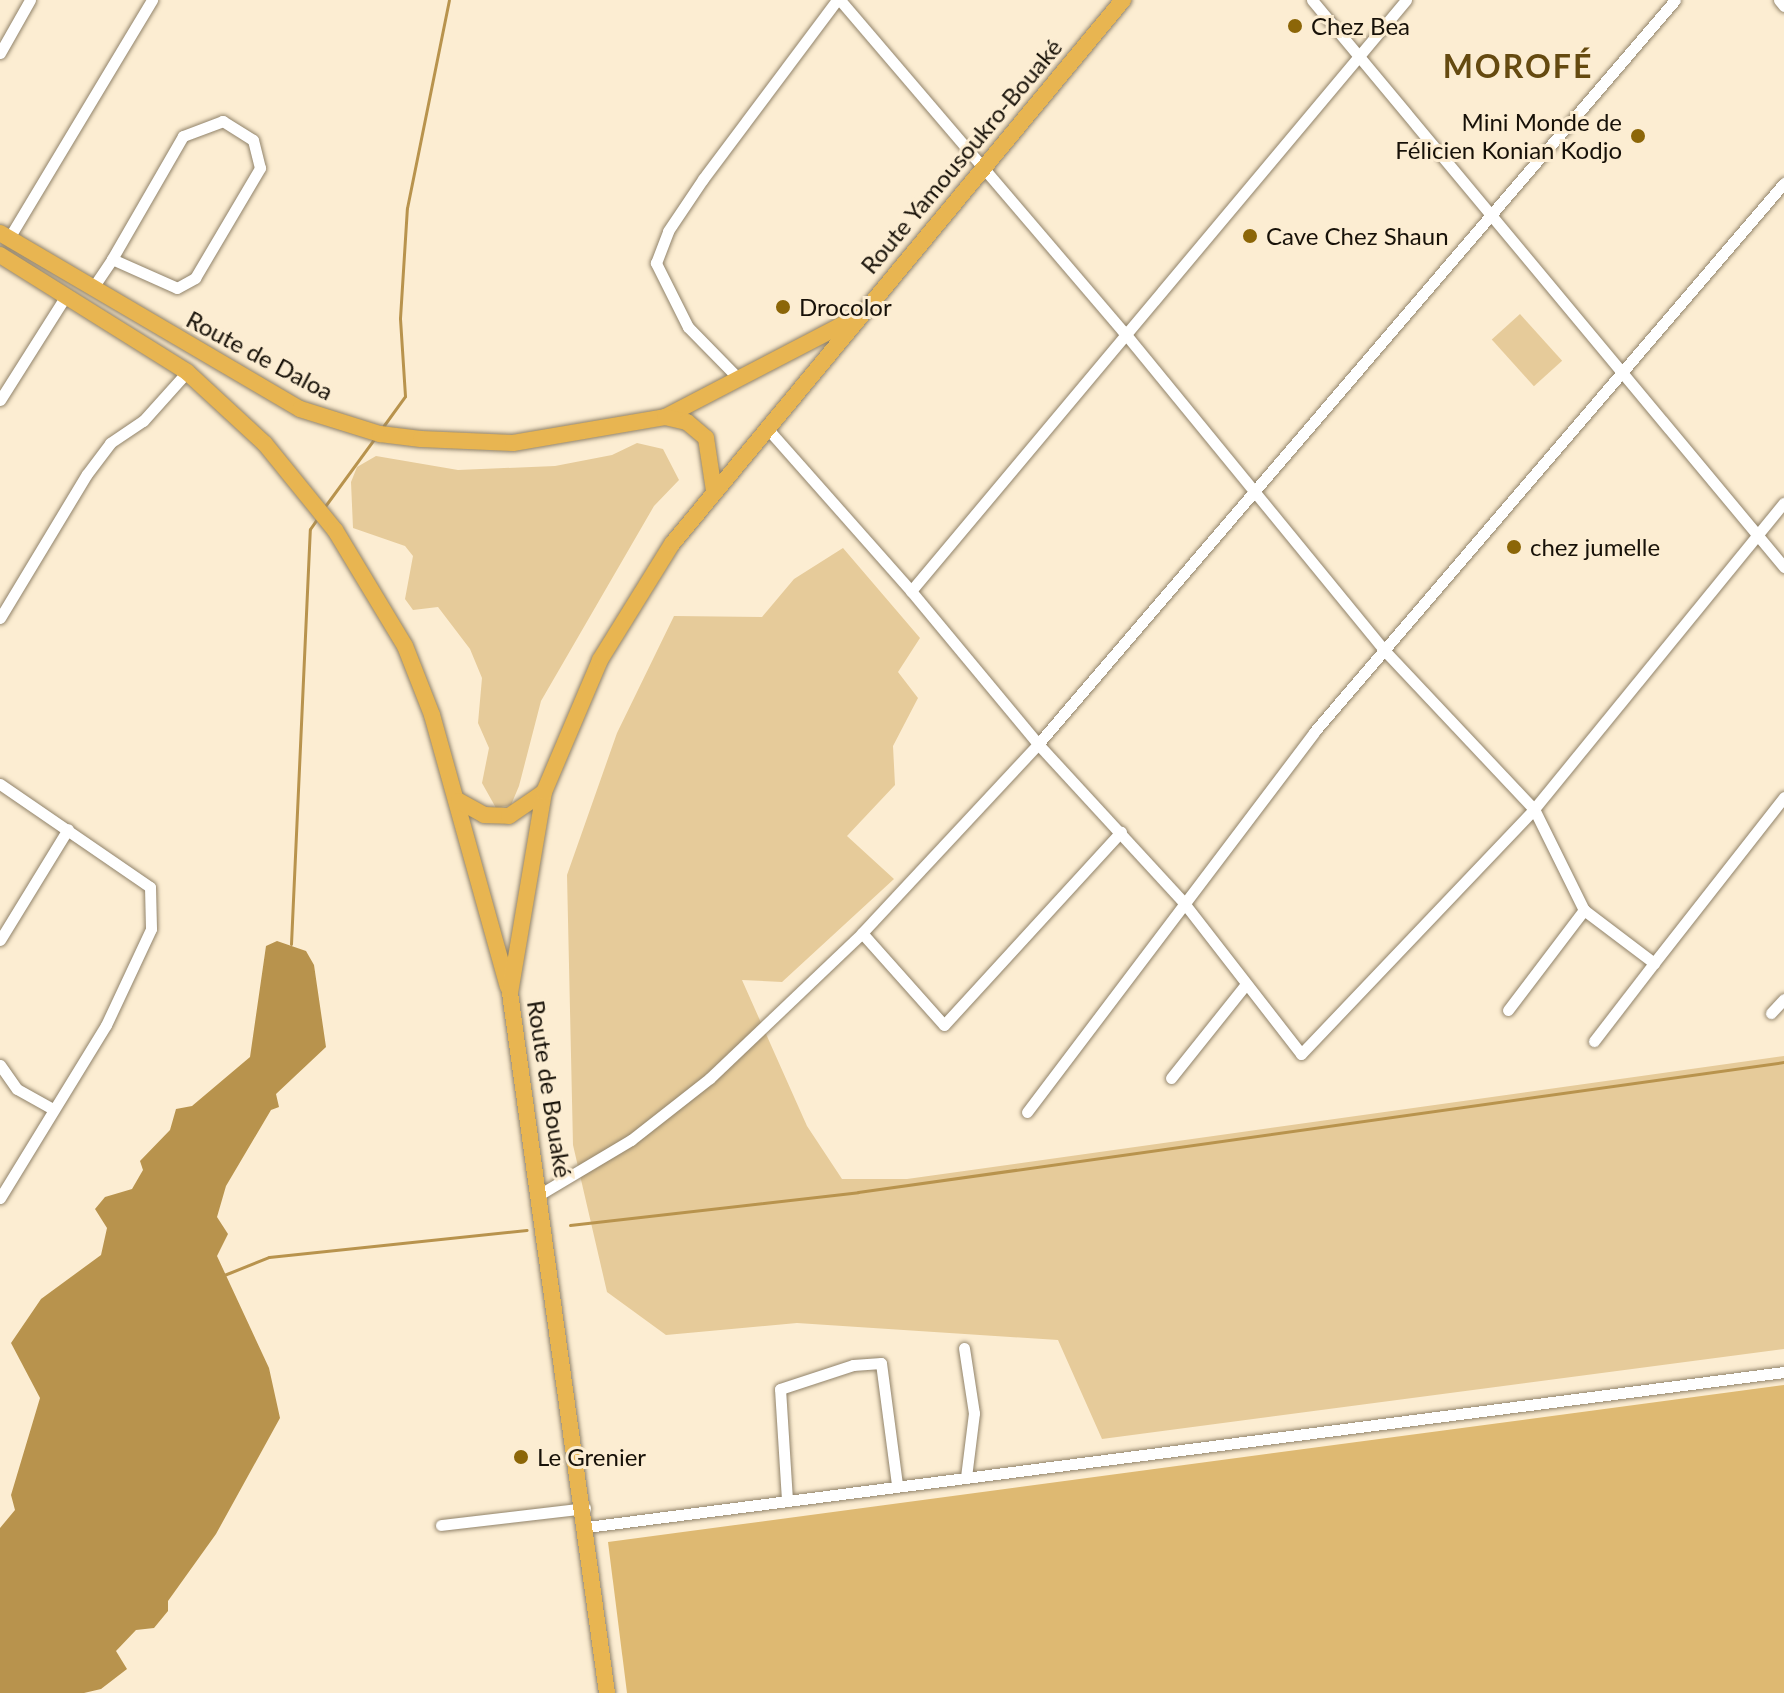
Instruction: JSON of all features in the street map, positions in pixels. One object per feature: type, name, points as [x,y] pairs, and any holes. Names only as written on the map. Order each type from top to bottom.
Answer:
[{"type":"highway","name":"Route Yamousoukro-Bouaké","points":[[714,491],[1123,0]]},
{"type":"highway","name":"Route de Daloa","points":[[5,236],[300,409],[380,434],[513,443],[665,417],[858,317]]},
{"type":"highway","name":"Route de Daloa","points":[[0,255],[67,294],[187,372],[294,476],[373,587],[405,646],[459,801],[510,993]]},
{"type":"highway","points":[[187,372],[200,353]]},
{"type":"highway","points":[[665,417],[687,422],[706,438],[714,491]]},
{"type":"highway","name":"Route de Bouaké","points":[[607,1693],[586,1508],[542,1193],[510,993],[544,792],[613,637],[714,491]]},
{"type":"highway","points":[[459,801],[484,815],[509,816],[544,792]]},
{"type":"street","points":[[0,53],[30,0]]},
{"type":"street","points":[[5,236],[152,0]]},
{"type":"street","points":[[739,379],[688,327],[656,263],[668,231],[703,179],[838,0],[982,171],[1123,331],[1385,651],[1534,809],[1584,910],[1654,963]]},
{"type":"street","points":[[1312,0],[1492,220],[1784,567]]},
{"type":"street","points":[[911,591],[1123,331],[1406,0]]},
{"type":"street","points":[[542,1193],[631,1140],[710,1078],[862,933],[1038,744],[1492,220],[1675,0]]},
{"type":"street","points":[[1779,0],[1784,6]]},
{"type":"street","points":[[92,289],[183,136],[223,121],[253,140],[260,168],[195,278],[177,288],[112,259]]},
{"type":"street","points":[[1027,1112],[1314,732],[1784,183]]},
{"type":"street","points":[[0,400],[67,294]]},
{"type":"street","points":[[0,618],[103,453],[143,421],[187,372]]},
{"type":"street","points":[[766,427],[911,591],[1038,744],[1184,903],[1301,1054],[1534,809],[1784,503]]},
{"type":"street","points":[[0,784],[150,887],[151,929],[106,1025],[0,1198]]},
{"type":"street","points":[[1594,1041],[1784,797]]},
{"type":"street","points":[[0,940],[68,829]]},
{"type":"street","points":[[862,933],[944,1025],[1121,832]]},
{"type":"street","points":[[1508,1010],[1584,910]]},
{"type":"street","points":[[1171,1078],[1246,984]]},
{"type":"street","points":[[1771,1013],[1784,999]]},
{"type":"street","points":[[0,1065],[17,1089],[53,1109]]},
{"type":"street","points":[[964,1348],[974,1413],[966,1477]]},
{"type":"street","points":[[787,1500],[780,1389],[853,1365],[881,1363],[897,1484]]},
{"type":"street","points":[[587,1527],[897,1484],[1784,1372]]},
{"type":"street","points":[[441,1525],[586,1508]]},
{"type":"shaded area","points":[[1520,314],[1562,361],[1534,386],[1492,339]]},
{"type":"shaded area","points":[[637,443],[663,449],[679,480],[654,506],[541,701],[519,786],[511,805],[496,808],[482,783],[489,748],[478,723],[482,678],[470,649],[438,607],[413,610],[405,599],[413,556],[405,546],[353,528],[351,482],[357,467],[376,456],[458,470],[555,466],[612,455]]},
{"type":"shaded area","points":[[843,548],[920,638],[898,672],[918,698],[893,746],[895,785],[847,836],[894,879],[782,982],[742,980],[807,1126],[842,1179],[907,1179],[1784,1056],[1784,1349],[1102,1439],[1058,1340],[797,1323],[666,1335],[607,1292],[573,1145],[567,875],[617,733],[674,616],[762,617],[794,579]]},
{"type":"shaded area","points":[[277,941],[306,951],[314,965],[326,1047],[276,1094],[279,1107],[271,1110],[226,1186],[217,1217],[228,1234],[217,1256],[269,1368],[280,1418],[216,1534],[168,1601],[168,1611],[154,1628],[136,1630],[116,1651],[127,1669],[101,1689],[84,1693],[0,1693],[0,1528],[15,1510],[11,1495],[40,1398],[11,1343],[41,1299],[101,1255],[107,1228],[95,1209],[105,1197],[132,1189],[143,1170],[140,1161],[170,1130],[176,1109],[192,1106],[250,1057],[266,946]]},
{"type":"shaded area","points":[[1784,1385],[1784,1693],[627,1693],[608,1542]]},
{"type":"waterway","points":[[382,428],[405,396],[400,318],[407,208],[449,0]]},
{"type":"waterway","points":[[323,509],[375,438]]},
{"type":"waterway","points":[[291,944],[310,529],[317,519]]},
{"type":"waterway","points":[[570,1225],[858,1192],[1784,1062]]},
{"type":"waterway","points":[[224,1275],[269,1257],[527,1230]]},
{"type":"place","name":"Chez Bea","points":[[1295,26]]},
{"type":"place","name":"Mini Monde de Félicien Konian Kodjo","points":[[1638,136]]},
{"type":"place","name":"Cave Chez Shaun","points":[[1250,236]]},
{"type":"place","name":"Drocolor","points":[[783,307]]},
{"type":"place","name":"chez jumelle","points":[[1514,547]]},
{"type":"place","name":"Le Grenier","points":[[521,1457]]},
{"type":"district","name":"MOROFÉ","points":[[1518,66]]}]
